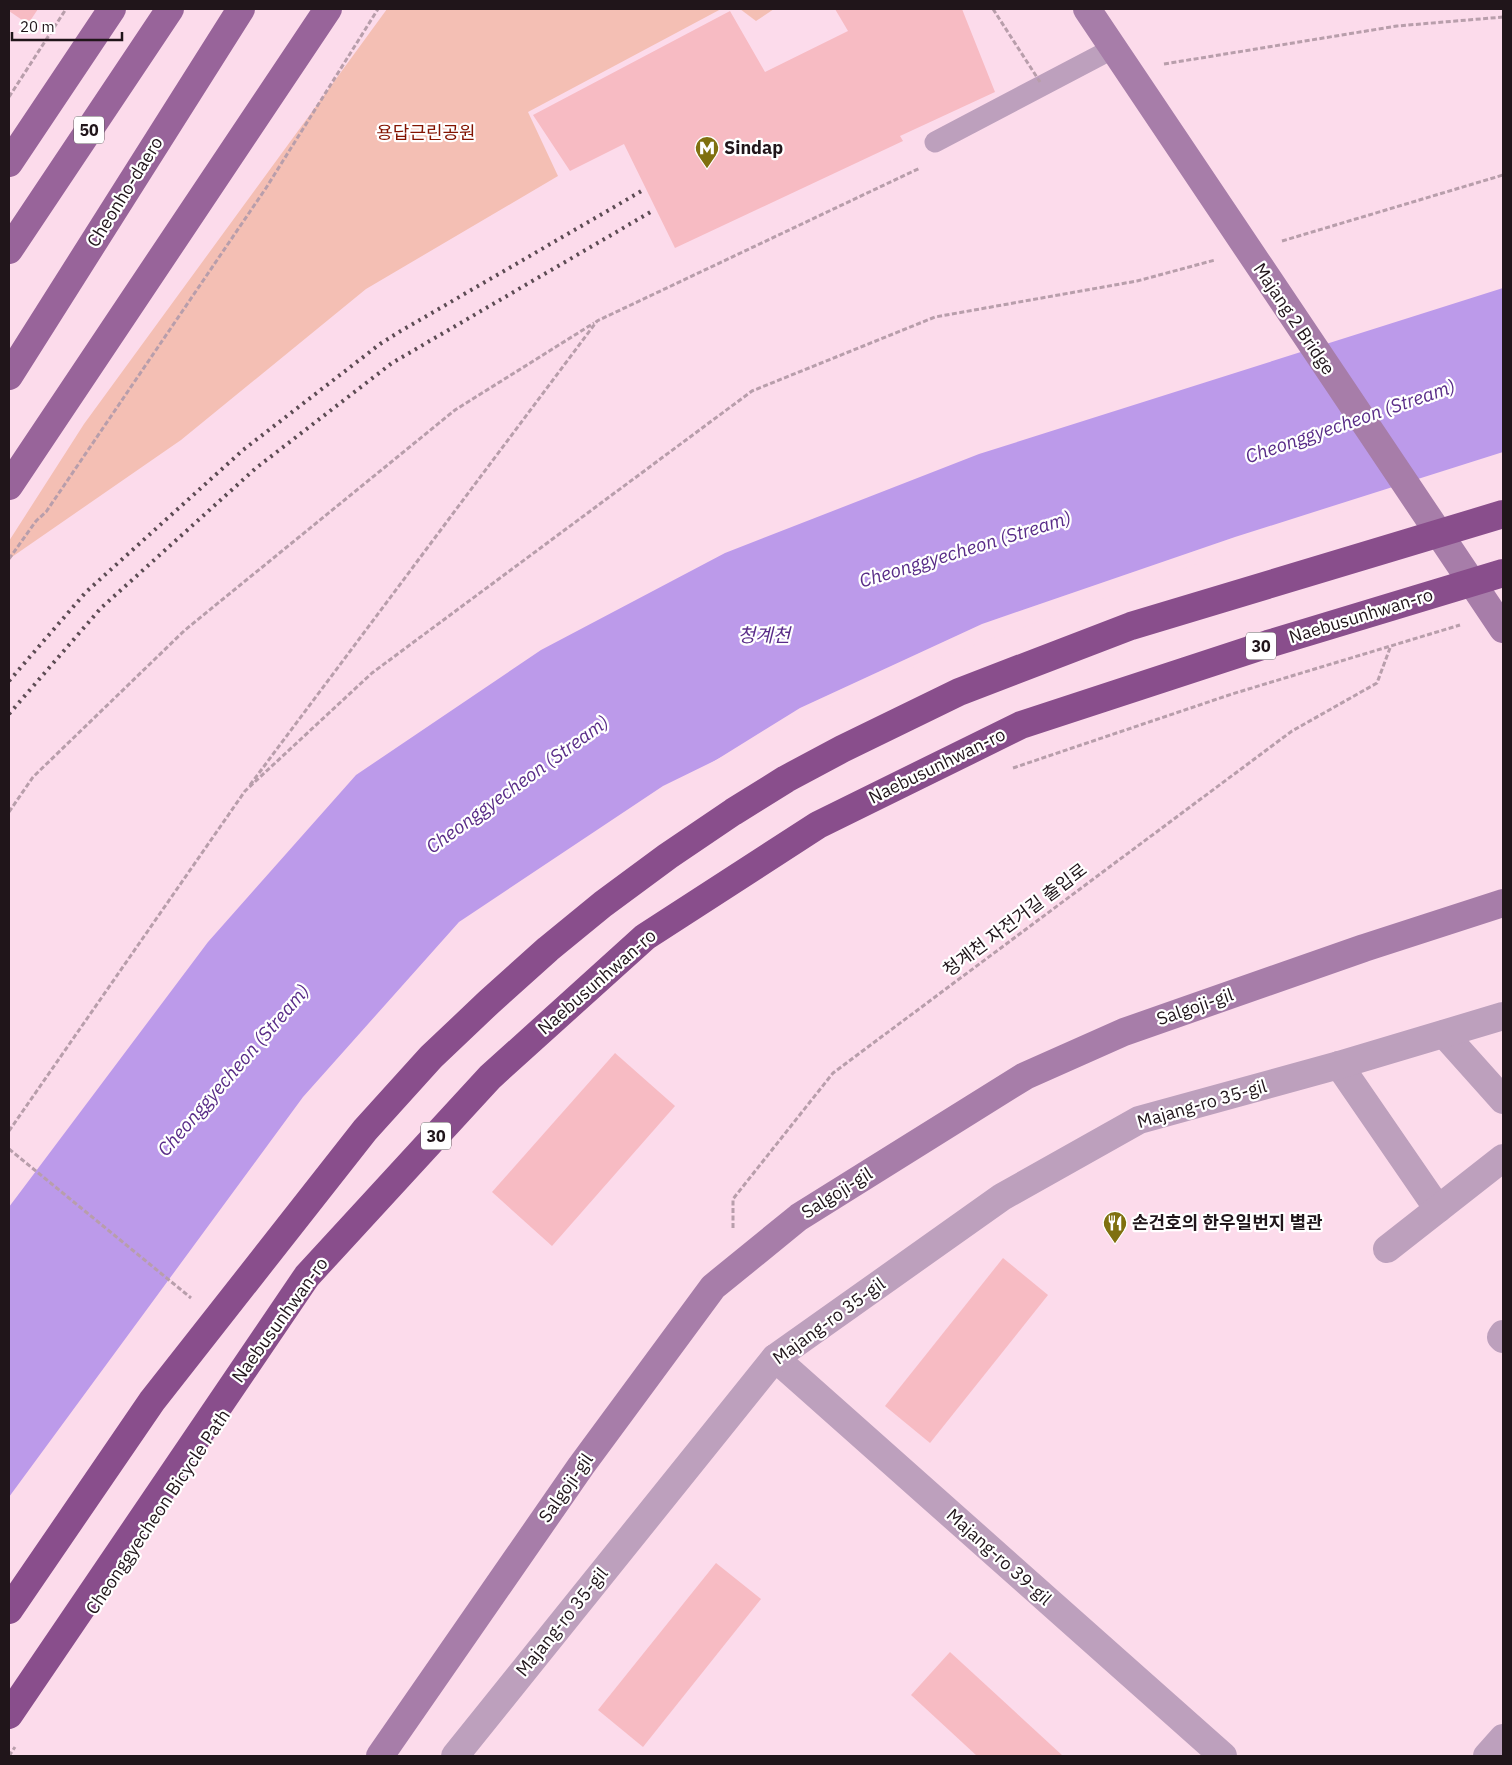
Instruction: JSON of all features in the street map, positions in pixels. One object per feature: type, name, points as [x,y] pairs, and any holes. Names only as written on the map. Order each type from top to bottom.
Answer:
[{"type":"highway","points":[[9,1610],[152,1401],[365,1130],[430,1057],[488,1002],[548,949],[639,877],[732,812],[786,779],[842,749],[959,692],[1131,626],[1503,514]]},
{"type":"highway","name":"Naebusunhwan-ro","points":[[9,1715],[308,1276],[490,1077],[644,937],[818,825],[1021,725],[1268,644],[1503,573]]},
{"type":"main road","points":[[9,163],[112,9]]},
{"type":"main road","name":"50","points":[[9,250],[170,9]]},
{"type":"main road","name":"Cheonho-daero","points":[[9,376],[241,9]]},
{"type":"main road","points":[[9,486],[328,9]]},
{"type":"main road","name":"Majang 2 Bridge","points":[[1086,9],[1503,629]]},
{"type":"main road","name":"Salgoji-gil","points":[[380,1756],[587,1458],[713,1287],[798,1217],[1025,1076],[1124,1032],[1503,902]]},
{"type":"street","name":"Majang-ro 35-gil","points":[[455,1756],[775,1358],[1002,1197],[1139,1120],[1339,1065],[1503,1016]]},
{"type":"street","points":[[1444,1034],[1503,1100]]},
{"type":"street","points":[[1339,1065],[1438,1209]]},
{"type":"street","points":[[1387,1249],[1503,1158]]},
{"type":"street","name":"Majang-ro 39-gil","points":[[775,1358],[1223,1756]]},
{"type":"street","points":[[1487,1756],[1503,1738]]},
{"type":"lane","points":[[935,142],[956,120],[1050,79],[1112,49]]},
{"type":"path","points":[[9,97],[66,9]]},
{"type":"path","points":[[9,559],[36,521],[46,512],[266,188],[378,9]]},
{"type":"path","points":[[993,9],[1050,79]]},
{"type":"path","points":[[1156,65],[1397,26],[1503,17]]},
{"type":"path","points":[[9,812],[33,777],[185,630],[455,410],[597,321],[921,168]]},
{"type":"path","points":[[1279,242],[1503,175]]},
{"type":"path","points":[[245,791],[372,673],[752,391],[935,317],[1137,281],[1222,258]]},
{"type":"path","points":[[9,1131],[245,791],[597,321]]},
{"type":"path","points":[[1005,771],[1232,694],[1466,624]]},
{"type":"path","name":"청계천 자전거길 출입로","points":[[733,1271],[733,1199],[832,1073],[1292,731],[1377,683],[1390,648]]},
{"type":"path","points":[[9,1149],[191,1298]]},
{"type":"path","points":[[9,1756],[19,1742]]},
{"type":"green space","name":"용답근린공원","points":[[387,9],[721,9],[528,112],[558,176],[366,289],[181,440],[9,559],[9,541],[84,424]]},
{"type":"green space","points":[[740,9],[774,9],[756,21]]},
{"type":"water","name":"청계천","points":[[1503,288],[1503,455],[1391,490],[902,669],[663,786],[459,922],[303,1097],[9,1497],[9,1207],[208,942],[356,775],[541,650],[725,553],[979,454]]},
{"type":"pier","points":[[1503,452],[1503,457],[1392,493],[903,671],[700,770],[800,708],[982,624],[1235,537]]},
{"type":"building","points":[[9,9],[38,9],[28,24],[9,11]]},
{"type":"building","points":[[835,9],[962,9],[995,92],[900,136],[903,141],[675,248],[624,144],[570,171],[533,115],[730,11],[765,72],[848,31]]},
{"type":"building","points":[[615,1053],[675,1106],[552,1246],[492,1192]]},
{"type":"building","points":[[1003,1258],[1048,1295],[930,1443],[885,1406]]},
{"type":"building","points":[[716,1563],[761,1599],[643,1747],[598,1710]]},
{"type":"building","points":[[950,1652],[1063,1756],[977,1756],[911,1695]]},
{"type":"railway","points":[[9,681],[86,592],[243,450],[380,344],[645,189]]},
{"type":"railway","points":[[9,714],[101,608],[256,468],[392,363],[654,210]]},
{"type":"place","name":"Sindap","points":[[707,169]]},
{"type":"place","name":"손건호의 한우일번지 별관","points":[[1115,1244]]},
{"type":"water label","name":"Cheonggyecheon (Stream)","points":[[1350,421]]},
{"type":"water label","name":"Cheonggyecheon (Stream)","points":[[965,549]]},
{"type":"water label","name":"Cheonggyecheon (Stream)","points":[[517,784]]},
{"type":"water label","name":"Cheonggyecheon (Stream)","points":[[233,1070]]}]
